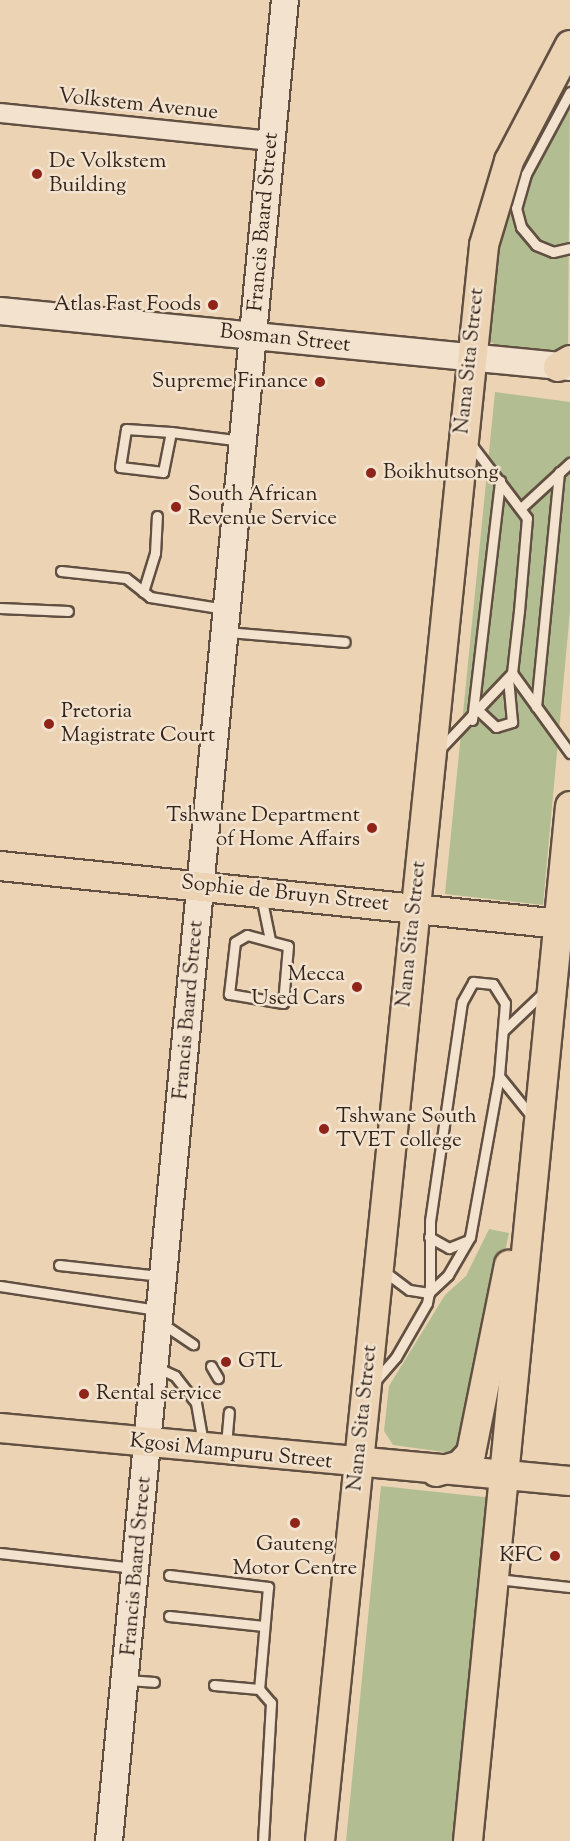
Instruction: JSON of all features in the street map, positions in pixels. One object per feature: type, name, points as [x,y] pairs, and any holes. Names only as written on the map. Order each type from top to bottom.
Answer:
[{"type":"main road","name":"Nana Sita Street","points":[[320,1841],[462,433],[484,245],[498,191],[570,45]]},
{"type":"main road","points":[[468,1841],[553,983],[564,925],[570,806]]},
{"type":"main road","name":"Sophie de Bruyn Street","points":[[0,866],[201,884],[564,925]]},
{"type":"main road","points":[[435,1472],[460,1465],[474,1445],[535,1158]]},
{"type":"main road","name":"Kgosi Mampuru Street","points":[[0,1428],[358,1465],[570,1481]]},
{"type":"street","name":"Francis Baard Street","points":[[109,1841],[137,1569],[285,0]]},
{"type":"street","name":"Volkstem Avenue","points":[[0,113],[272,141]]},
{"type":"street","name":"Bosman Street","points":[[0,311],[470,359],[566,365]]},
{"type":"lane","points":[[570,92],[526,174],[516,208],[521,227],[536,245],[553,252],[570,248]]},
{"type":"lane","points":[[171,432],[164,472],[120,467],[126,429],[171,432],[243,441]]},
{"type":"lane","points":[[462,433],[521,508],[527,527],[510,676],[512,722],[496,727],[480,712]]},
{"type":"lane","points":[[521,508],[570,463]]},
{"type":"lane","points":[[536,707],[559,472]]},
{"type":"lane","points":[[472,720],[500,481]]},
{"type":"lane","points":[[142,592],[155,553],[157,516]]},
{"type":"lane","points":[[61,571],[126,578],[142,592],[226,620],[345,642]]},
{"type":"lane","points":[[0,608],[68,611]]},
{"type":"lane","points":[[430,758],[480,712],[510,676]]},
{"type":"lane","points":[[510,676],[570,753]]},
{"type":"lane","points":[[260,891],[270,940]]},
{"type":"lane","points":[[247,936],[270,940],[284,942],[290,951],[283,1003],[231,997],[235,942],[247,936]]},
{"type":"lane","points":[[365,1391],[396,1358],[429,1293],[448,1275],[470,1237],[499,1076],[503,1031],[501,992],[493,984],[473,982],[462,1002],[429,1237],[429,1293]]},
{"type":"lane","points":[[503,1031],[553,983]]},
{"type":"lane","points":[[499,1076],[539,1125]]},
{"type":"lane","points":[[429,1237],[450,1248],[470,1237]]},
{"type":"lane","points":[[59,1264],[164,1277]]},
{"type":"lane","points":[[378,1264],[394,1282],[429,1293]]},
{"type":"lane","points":[[0,1286],[44,1297],[160,1316],[193,1344]]},
{"type":"lane","points":[[211,1366],[218,1378]]},
{"type":"lane","points":[[155,1367],[175,1376],[196,1403],[214,1450]]},
{"type":"lane","points":[[214,1450],[230,1412]]},
{"type":"lane","points":[[0,1553],[137,1569]]},
{"type":"lane","points":[[170,1575],[268,1587],[259,1689],[271,1703],[272,1715],[263,1841]]},
{"type":"lane","points":[[494,1578],[570,1587]]},
{"type":"lane","points":[[169,1616],[263,1626]]},
{"type":"lane","points":[[126,1680],[154,1682]]},
{"type":"lane","points":[[214,1685],[259,1689]]},
{"type":"green space","points":[[570,84],[568,348],[558,356],[503,350],[491,342],[487,330],[499,243],[534,144]]},
{"type":"green space","points":[[495,392],[570,402],[570,611],[543,905],[445,894]]},
{"type":"green space","points":[[489,1229],[509,1233],[463,1442],[451,1453],[393,1445],[384,1431],[389,1386],[445,1295],[466,1276]]},
{"type":"green space","points":[[381,1486],[493,1498],[457,1841],[346,1841]]},
{"type":"place","name":"De Volkstem Building","points":[[37,174]]},
{"type":"place","name":"Atlas Fast Foods","points":[[213,305]]},
{"type":"place","name":"Supreme Finance","points":[[320,382]]},
{"type":"place","name":"Boikhutsong","points":[[371,473]]},
{"type":"place","name":"South African Revenue Service","points":[[176,507]]},
{"type":"place","name":"Pretoria Magistrate Court","points":[[49,724]]},
{"type":"place","name":"Tshwane Department of Home Affairs","points":[[372,828]]},
{"type":"place","name":"Mecca Used Cars","points":[[357,987]]},
{"type":"place","name":"Tshwane South TVET college","points":[[324,1129]]},
{"type":"place","name":"GTL","points":[[226,1362]]},
{"type":"place","name":"Rental service","points":[[84,1394]]},
{"type":"place","name":"Gauteng Motor Centre","points":[[295,1523]]},
{"type":"place","name":"KFC","points":[[555,1556]]}]
